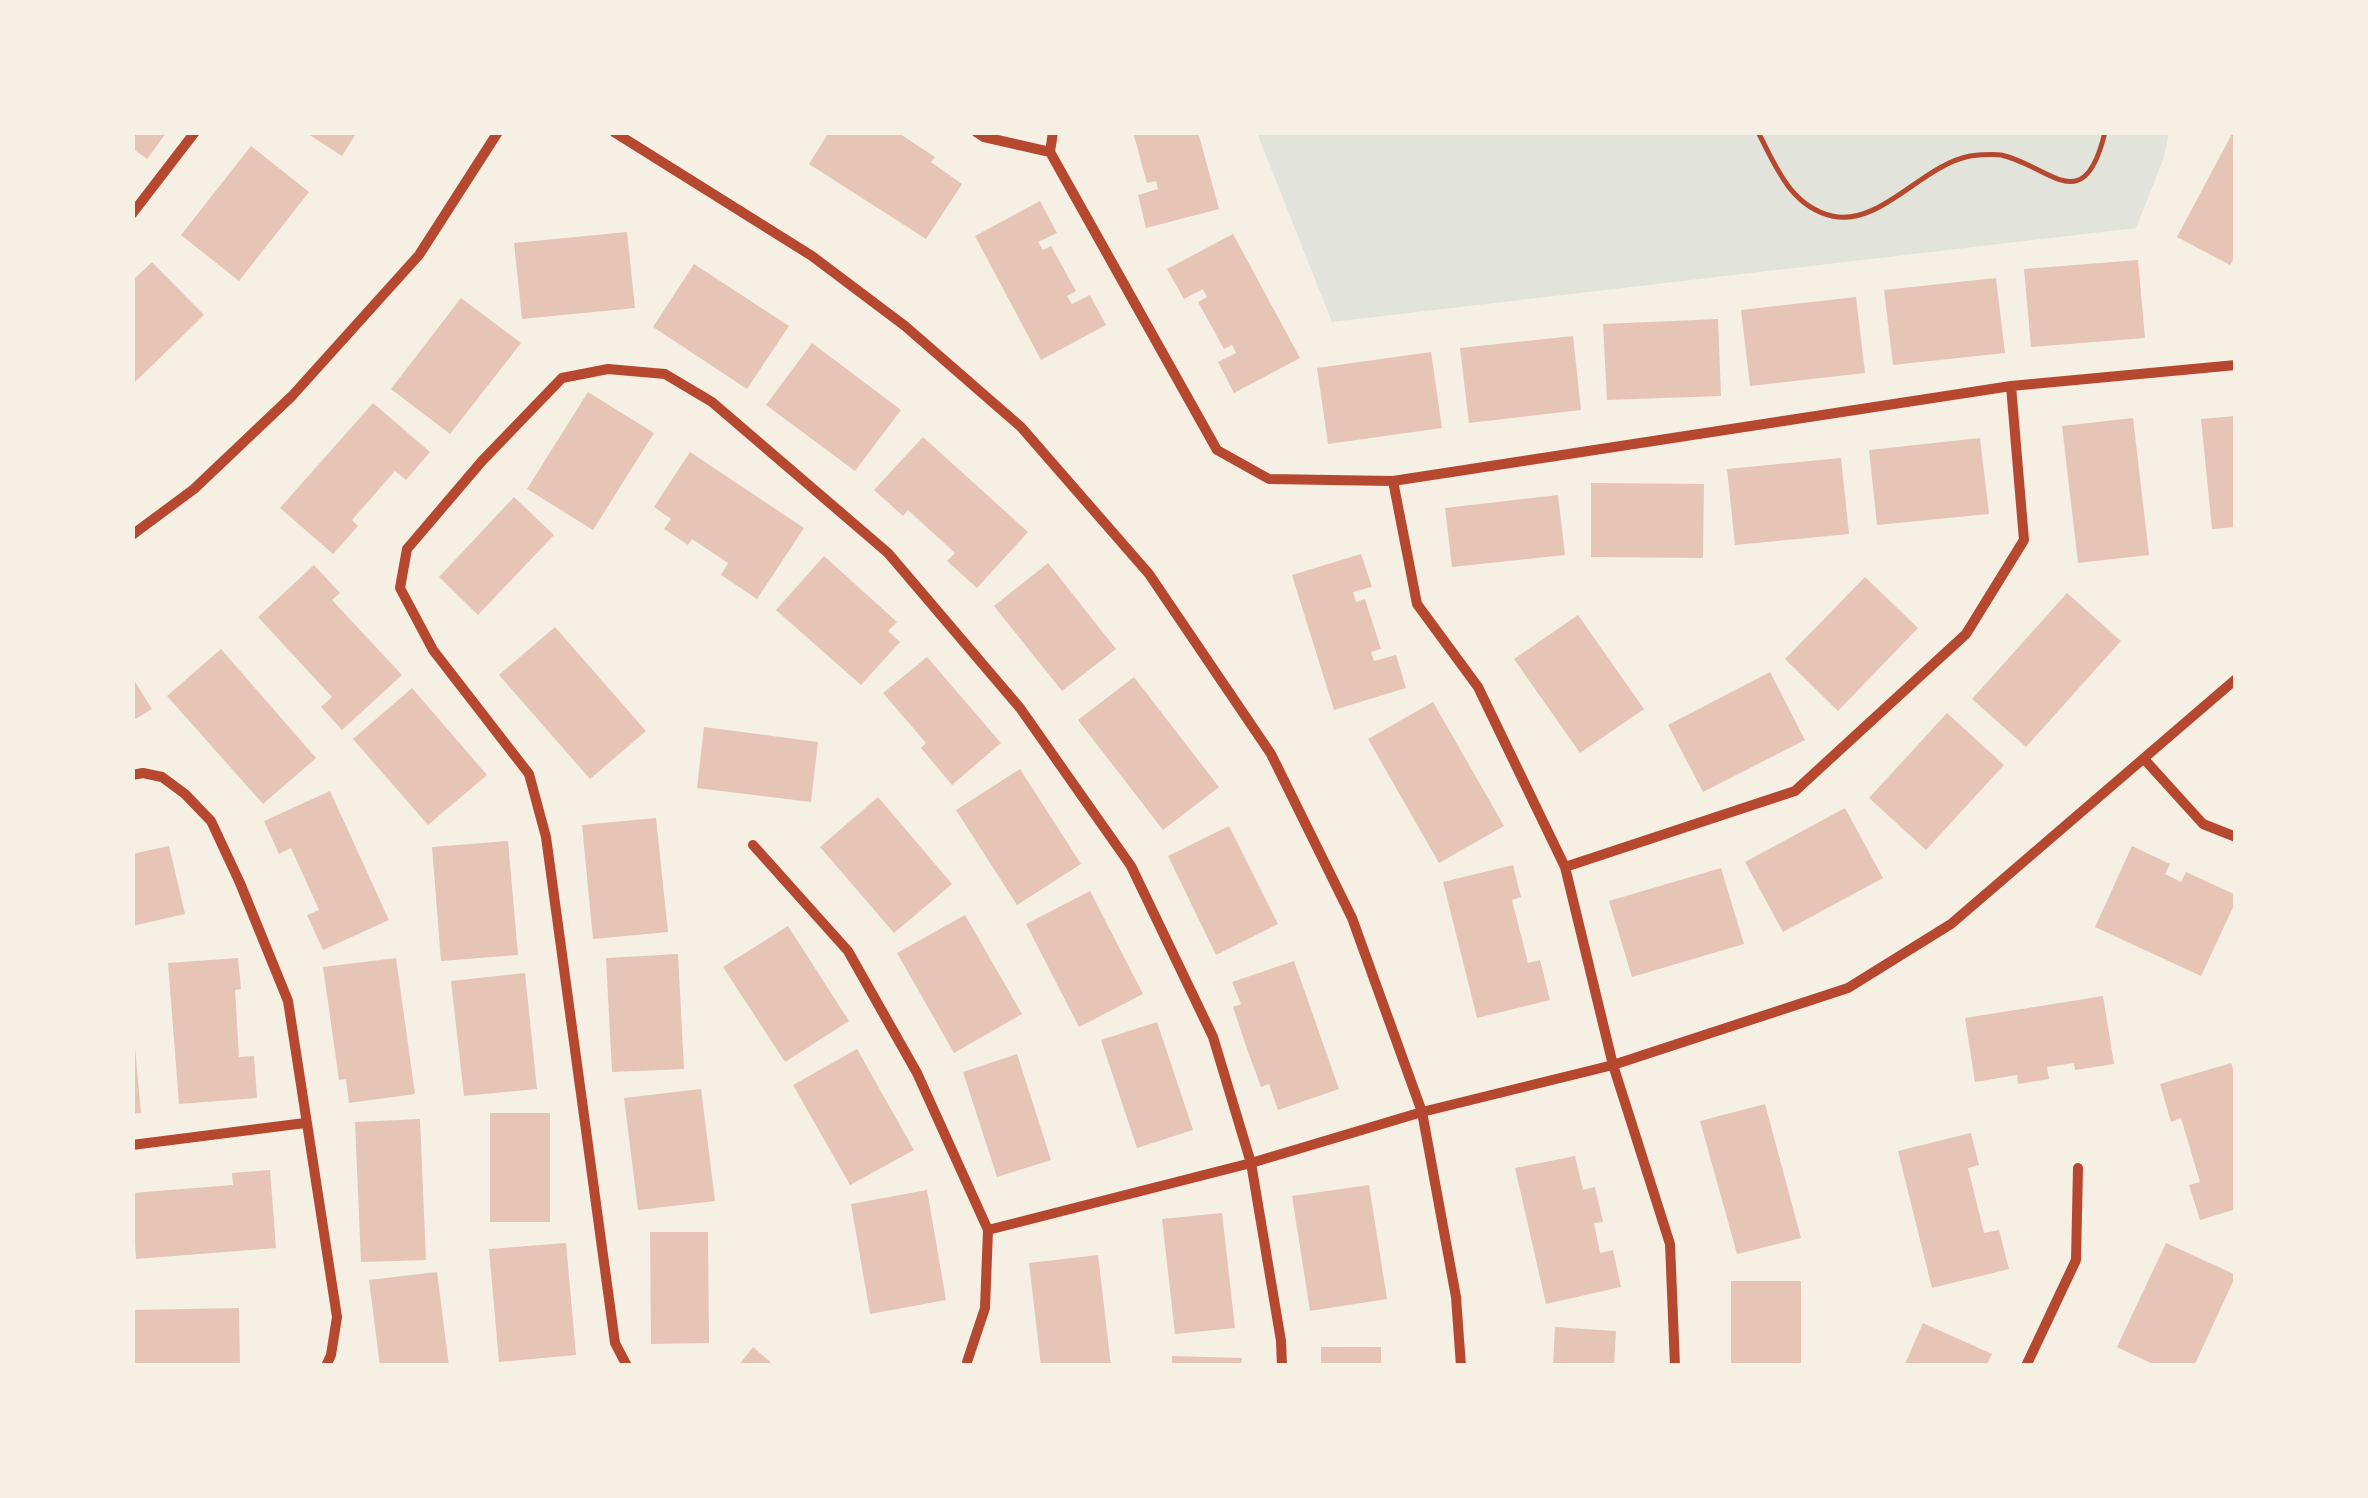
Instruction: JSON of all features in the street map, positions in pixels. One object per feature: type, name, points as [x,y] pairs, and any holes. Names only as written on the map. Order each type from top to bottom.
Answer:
[{"type":"street","points":[[132,214],[195,132]]},
{"type":"street","points":[[132,535],[194,489],[292,396],[419,255],[498,132]]},
{"type":"street","points":[[614,132],[812,256],[905,326],[1021,427],[1149,574],[1280,770],[1352,918],[1422,1112],[1456,1297],[1461,1366]]},
{"type":"street","points":[[976,132],[1050,152]]},
{"type":"street","points":[[1053,132],[1050,152],[1218,450],[1269,479],[1393,481],[2011,386],[2236,366]]},
{"type":"street","points":[[627,1366],[615,1343],[546,837],[529,774],[433,650],[400,588],[407,550],[482,461],[562,378],[608,369],[665,374],[712,402],[888,553],[1020,708],[1131,866],[1212,1037],[1250,1163],[1282,1366]]},
{"type":"street","points":[[1565,867],[1796,790],[1966,634],[2024,540],[2011,386]]},
{"type":"street","points":[[1393,481],[1417,604],[1478,687],[1565,867],[1613,1064],[1670,1244],[1675,1366]]},
{"type":"street","points":[[988,1230],[1613,1064],[1848,988],[1951,924],[2236,678]]},
{"type":"street","points":[[2145,760],[2203,824],[2236,837]]},
{"type":"street","points":[[138,774],[162,777],[185,794],[211,822],[288,1001],[337,1318],[332,1354],[326,1366]]},
{"type":"street","points":[[753,845],[848,951],[917,1073],[988,1230],[985,1308],[967,1362]]},
{"type":"street","points":[[132,1145],[305,1124]]},
{"type":"street","points":[[2026,1366],[2076,1260],[2078,1168]]},
{"type":"path","points":[[1758,132],[1789,190],[1818,211],[1846,217],[1872,210],[1926,173],[1972,156],[2002,156],[2054,180],[2078,180],[2090,170],[2106,132]]},
{"type":"shaded area","points":[[1257,133],[2169,133],[2163,160],[2136,228],[1332,322]]},
{"type":"building","points":[[132,132],[167,132],[147,159],[132,148]]},
{"type":"building","points":[[305,132],[357,132],[342,156]]},
{"type":"building","points":[[829,132],[897,132],[935,157],[931,162],[962,184],[926,239],[809,164]]},
{"type":"building","points":[[1133,132],[1198,132],[1219,209],[1146,228],[1138,195],[1158,189],[1156,181],[1147,183]]},
{"type":"building","points":[[2233,132],[2236,255],[2230,265],[2177,237]]},
{"type":"building","points":[[251,146],[309,192],[239,281],[181,235]]},
{"type":"building","points":[[1040,201],[1057,233],[1038,242],[1043,250],[1051,246],[1076,291],[1067,296],[1072,304],[1090,295],[1106,325],[1041,360],[975,236]]},
{"type":"building","points":[[627,232],[635,308],[522,319],[514,243]]},
{"type":"building","points":[[1233,234],[1300,358],[1234,393],[1218,362],[1236,353],[1232,345],[1224,349],[1198,302],[1207,297],[1203,289],[1184,299],[1167,269]]},
{"type":"building","points":[[2138,260],[2145,338],[2031,347],[2024,269]]},
{"type":"building","points":[[152,262],[204,315],[132,385],[132,281]]},
{"type":"building","points":[[694,264],[789,326],[747,389],[653,327]]},
{"type":"building","points":[[1996,278],[2005,353],[1893,365],[1884,290]]},
{"type":"building","points":[[1856,297],[1865,373],[1750,386],[1741,310]]},
{"type":"building","points":[[461,298],[521,343],[450,434],[391,389]]},
{"type":"building","points":[[1718,319],[1721,396],[1607,400],[1603,324]]},
{"type":"building","points":[[1573,336],[1581,410],[1469,423],[1460,348]]},
{"type":"building","points":[[812,343],[901,410],[855,471],[766,405]]},
{"type":"building","points":[[1431,352],[1442,428],[1328,444],[1317,368]]},
{"type":"building","points":[[588,392],[654,433],[593,530],[527,489]]},
{"type":"building","points":[[373,403],[430,452],[406,480],[395,471],[352,520],[358,526],[333,554],[280,508]]},
{"type":"building","points":[[2236,416],[2236,527],[2212,529],[2201,419]]},
{"type":"building","points":[[2133,418],[2149,555],[2078,563],[2062,426]]},
{"type":"building","points":[[923,437],[1028,532],[977,588],[947,561],[955,553],[908,510],[903,516],[874,490]]},
{"type":"building","points":[[1980,438],[1989,514],[1877,525],[1869,450]]},
{"type":"building","points":[[690,452],[804,528],[757,599],[721,575],[728,563],[692,539],[688,545],[664,529],[671,519],[654,507]]},
{"type":"building","points":[[1841,458],[1849,534],[1735,545],[1727,469]]},
{"type":"building","points":[[1591,483],[1704,484],[1703,558],[1591,557]]},
{"type":"building","points":[[1558,495],[1565,555],[1452,567],[1445,508]]},
{"type":"building","points":[[514,497],[554,535],[478,615],[439,577]]},
{"type":"building","points":[[1361,554],[1372,587],[1353,592],[1356,602],[1365,599],[1381,649],[1371,652],[1374,661],[1396,655],[1406,688],[1334,710],[1292,575]]},
{"type":"building","points":[[824,556],[897,622],[888,631],[900,642],[861,685],[776,610]]},
{"type":"building","points":[[1048,563],[1116,649],[1062,691],[994,606]]},
{"type":"building","points":[[314,565],[340,593],[332,600],[402,675],[342,730],[321,707],[332,697],[258,617]]},
{"type":"building","points":[[1865,577],[1918,628],[1838,711],[1785,659]]},
{"type":"building","points":[[2067,593],[2121,641],[2026,747],[1972,699]]},
{"type":"building","points":[[1578,615],[1644,709],[1580,753],[1514,659]]},
{"type":"building","points":[[555,627],[646,731],[590,779],[499,675]]},
{"type":"building","points":[[221,649],[316,758],[263,804],[167,696]]},
{"type":"building","points":[[927,657],[1001,743],[952,785],[921,748],[926,743],[883,693]]},
{"type":"building","points":[[1770,672],[1805,740],[1703,792],[1668,725]]},
{"type":"building","points":[[132,677],[152,709],[132,721]]},
{"type":"building","points":[[1134,677],[1219,787],[1163,830],[1078,720]]},
{"type":"building","points":[[412,688],[487,775],[428,825],[353,739]]},
{"type":"building","points":[[1433,702],[1504,826],[1439,863],[1368,739]]},
{"type":"building","points":[[1947,713],[2004,765],[1926,850],[1869,798]]},
{"type":"building","points":[[704,727],[818,742],[811,802],[697,788]]},
{"type":"building","points":[[1020,769],[1081,864],[1017,905],[956,810]]},
{"type":"building","points":[[330,791],[389,920],[323,950],[307,915],[319,910],[291,848],[279,854],[264,821]]},
{"type":"building","points":[[878,797],[952,884],[894,933],[820,847]]},
{"type":"building","points":[[1845,808],[1883,878],[1783,932],[1745,862]]},
{"type":"building","points":[[656,818],[668,932],[593,939],[582,825]]},
{"type":"building","points":[[1229,826],[1278,924],[1216,955],[1168,856]]},
{"type":"building","points":[[508,841],[518,955],[441,961],[432,847]]},
{"type":"building","points":[[169,846],[185,914],[132,926],[132,854]]},
{"type":"building","points":[[2132,846],[2170,864],[2165,874],[2181,882],[2186,872],[2236,895],[2201,976],[2095,927]]},
{"type":"building","points":[[1513,865],[1521,897],[1512,900],[1528,963],[1540,960],[1550,1000],[1477,1018],[1443,882]]},
{"type":"building","points":[[1721,868],[1744,944],[1632,977],[1609,901]]},
{"type":"building","points":[[1090,891],[1143,994],[1079,1027],[1026,924]]},
{"type":"building","points":[[965,915],[1022,1014],[954,1053],[897,953]]},
{"type":"building","points":[[788,926],[849,1021],[785,1062],[723,967]]},
{"type":"building","points":[[678,954],[684,1069],[612,1072],[606,958]]},
{"type":"building","points":[[238,958],[241,989],[235,990],[239,1057],[254,1056],[257,1098],[179,1104],[168,963]]},
{"type":"building","points":[[396,958],[415,1094],[349,1103],[346,1079],[339,1080],[323,967]]},
{"type":"building","points":[[1294,961],[1339,1089],[1278,1110],[1269,1084],[1261,1087],[1247,1049],[1233,1007],[1241,1004],[1232,982]]},
{"type":"building","points":[[525,973],[537,1089],[464,1096],[451,981]]},
{"type":"building","points":[[2103,996],[2114,1064],[2075,1070],[2074,1063],[2047,1067],[2049,1079],[2018,1084],[2017,1075],[1975,1082],[1965,1018]]},
{"type":"building","points":[[1157,1022],[1193,1130],[1137,1148],[1101,1040]]},
{"type":"building","points":[[132,1048],[141,1113],[132,1114]]},
{"type":"building","points":[[857,1049],[914,1150],[850,1185],[793,1085]]},
{"type":"building","points":[[1017,1054],[1051,1160],[997,1177],[963,1072]]},
{"type":"building","points":[[2231,1063],[2236,1078],[2236,1209],[2200,1220],[2189,1185],[2200,1182],[2181,1118],[2171,1122],[2160,1084]]},
{"type":"building","points":[[701,1089],[715,1201],[638,1210],[624,1098]]},
{"type":"building","points":[[1765,1104],[1801,1238],[1737,1254],[1700,1121]]},
{"type":"building","points":[[490,1113],[550,1113],[550,1222],[490,1222]]},
{"type":"building","points":[[420,1119],[426,1260],[361,1262],[355,1122]]},
{"type":"building","points":[[1971,1133],[1979,1165],[1968,1168],[1984,1233],[1999,1230],[2009,1269],[1932,1288],[1898,1151]]},
{"type":"building","points":[[1575,1156],[1583,1190],[1595,1187],[1603,1222],[1594,1223],[1600,1253],[1613,1250],[1621,1287],[1546,1304],[1515,1168]]},
{"type":"building","points":[[270,1170],[276,1248],[136,1259],[132,1193],[233,1185],[232,1173]]},
{"type":"building","points":[[1369,1185],[1387,1299],[1310,1311],[1292,1196]]},
{"type":"building","points":[[927,1190],[946,1300],[870,1314],[851,1204]]},
{"type":"building","points":[[1222,1213],[1235,1328],[1175,1334],[1162,1219]]},
{"type":"building","points":[[650,1232],[708,1232],[709,1343],[651,1344]]},
{"type":"building","points":[[566,1243],[576,1355],[499,1362],[489,1249]]},
{"type":"building","points":[[2166,1243],[2236,1275],[2194,1366],[2157,1366],[2117,1347]]},
{"type":"building","points":[[1098,1255],[1111,1366],[1041,1366],[1029,1263]]},
{"type":"building","points":[[437,1272],[449,1366],[380,1366],[369,1280]]},
{"type":"building","points":[[1731,1281],[1801,1281],[1801,1366],[1731,1366]]},
{"type":"building","points":[[239,1308],[240,1366],[132,1366],[132,1310]]},
{"type":"building","points":[[1923,1323],[1992,1354],[1986,1366],[1904,1366]]},
{"type":"building","points":[[1555,1327],[1616,1331],[1614,1366],[1553,1366]]},
{"type":"building","points":[[753,1347],[775,1366],[738,1366]]},
{"type":"building","points":[[1321,1347],[1381,1347],[1381,1366],[1321,1366]]},
{"type":"building","points":[[1172,1356],[1242,1358],[1241,1366],[1172,1366]]}]
